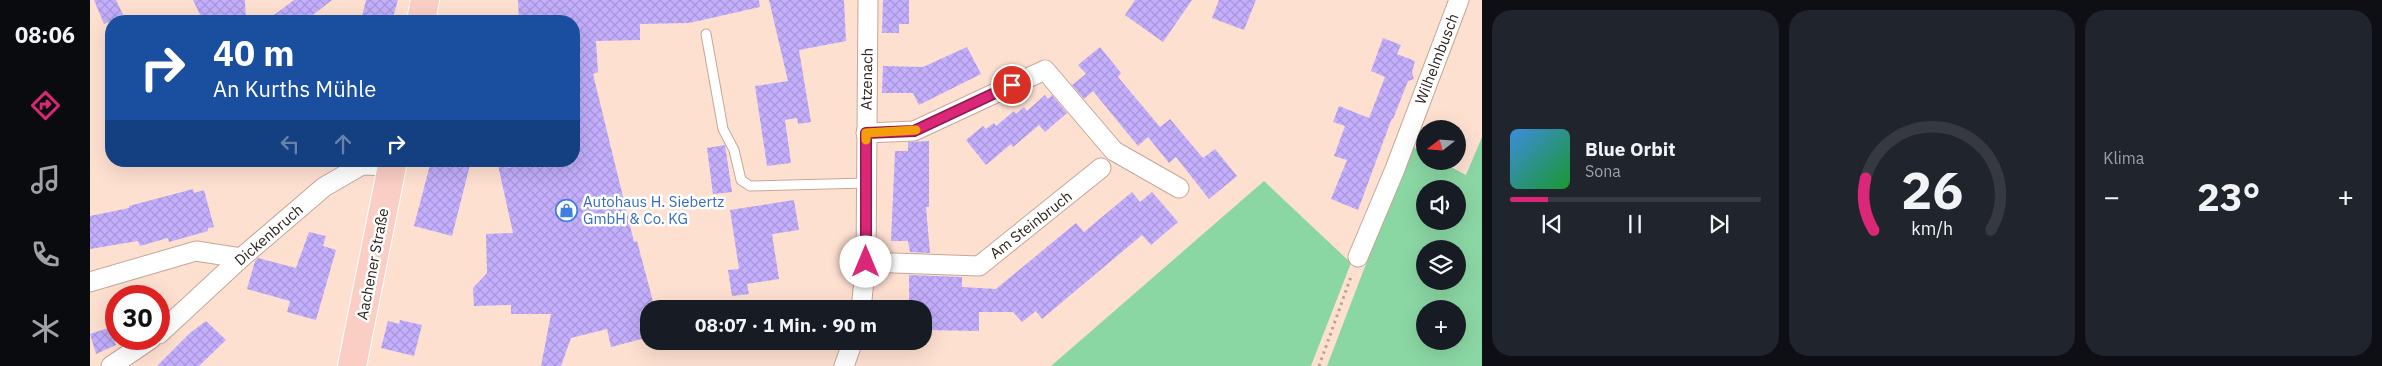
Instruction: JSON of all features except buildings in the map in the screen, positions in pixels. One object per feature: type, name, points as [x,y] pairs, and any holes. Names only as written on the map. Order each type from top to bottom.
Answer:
[{"type":"main road","points":[[422,15],[425,0]]},
{"type":"main road","name":"Aachener Straße","points":[[352,366],[392,167]]},
{"type":"street","name":"Atzenach","points":[[862,300],[866,262],[868,0]]},
{"type":"street","name":"Wilhelmbusch","points":[[1358,257],[1395,169],[1460,0]]},
{"type":"street","points":[[866,133],[914,131],[1045,70],[1114,151],[1179,188]]},
{"type":"street","name":"Dickenbruch","points":[[170,324],[241,258],[324,187],[359,167]]},
{"type":"street","name":"Am Steinbruch","points":[[866,262],[979,266],[1101,168]]},
{"type":"street","points":[[90,282],[196,251],[241,258]]},
{"type":"street","points":[[111,366],[135,350]]},
{"type":"street","points":[[844,366],[849,350]]},
{"type":"lane","points":[[706,34],[723,129],[734,150],[740,180],[750,186],[866,183]]},
{"type":"path","points":[[1319,366],[1358,257]]},
{"type":"green space","points":[[1482,137],[1482,366],[1327,366],[1411,146],[1416,148],[1416,170],[1457,170],[1466,175]]},
{"type":"green space","points":[[1264,181],[1351,263],[1311,366],[1051,366]]},
{"type":"slow traffic","points":[[866,140],[866,133],[916,130]]},
{"type":"place","name":"Autohaus H. Siebertz GmbH & Co. KG","points":[[567,211]]},
{"type":"route","points":[[866,262],[866,133],[914,131],[1012,85]]}]
